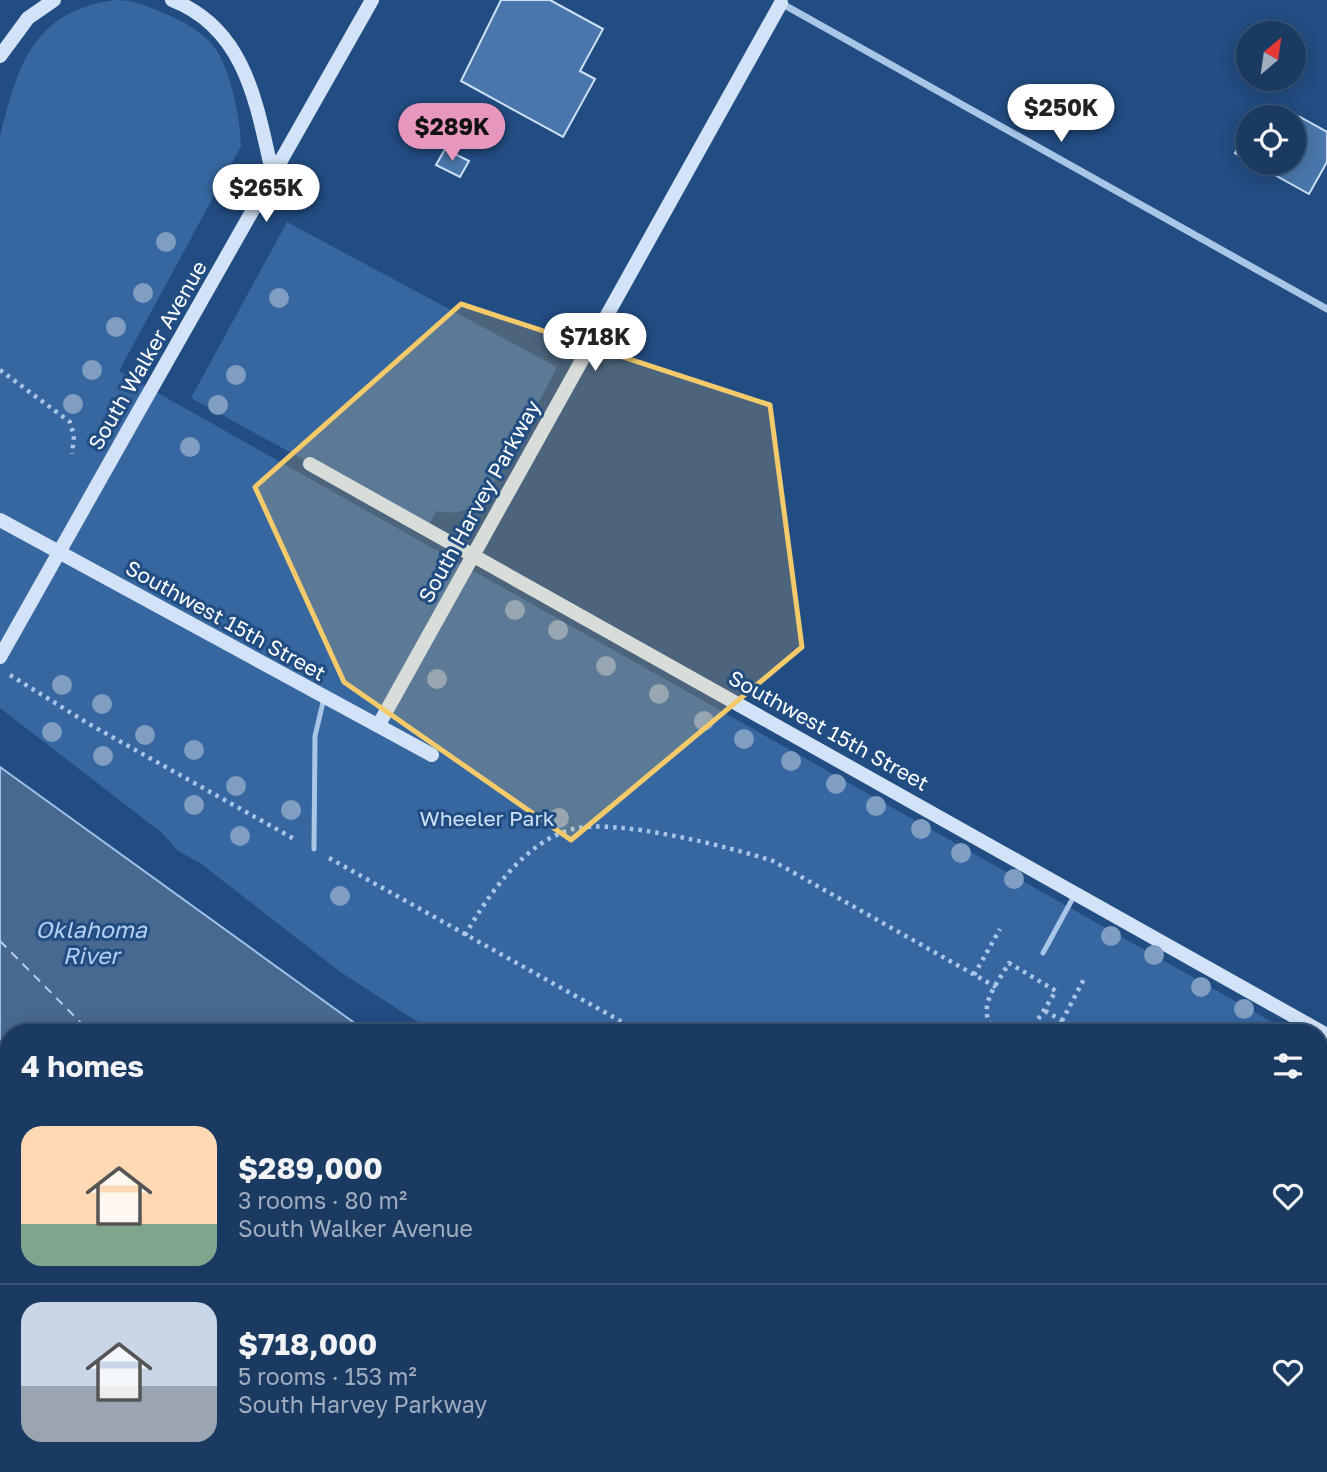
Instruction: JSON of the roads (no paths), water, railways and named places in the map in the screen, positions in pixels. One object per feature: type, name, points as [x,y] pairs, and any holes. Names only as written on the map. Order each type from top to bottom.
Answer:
[{"type":"street","points":[[0,56],[28,18],[54,0]]},
{"type":"street","points":[[172,0],[206,18],[237,53],[248,78],[273,176]]},
{"type":"street","name":"South Walker Avenue","points":[[0,657],[372,0]]},
{"type":"street","points":[[778,2],[1327,309]]},
{"type":"street","name":"South Harvey Parkway","points":[[378,726],[778,2]]},
{"type":"street","name":"Southwest 15th Street","points":[[310,464],[1308,1024]]},
{"type":"street","name":"Southwest 15th Street","points":[[0,520],[432,755]]},
{"type":"lane","points":[[314,849],[315,736],[324,698]]},
{"type":"lane","points":[[1043,953],[1076,893]]},
{"type":"water","name":"Oklahoma River","points":[[0,767],[356,1024],[0,1024]]},
{"type":"park label","name":"Wheeler Park","points":[[487,818]]}]
